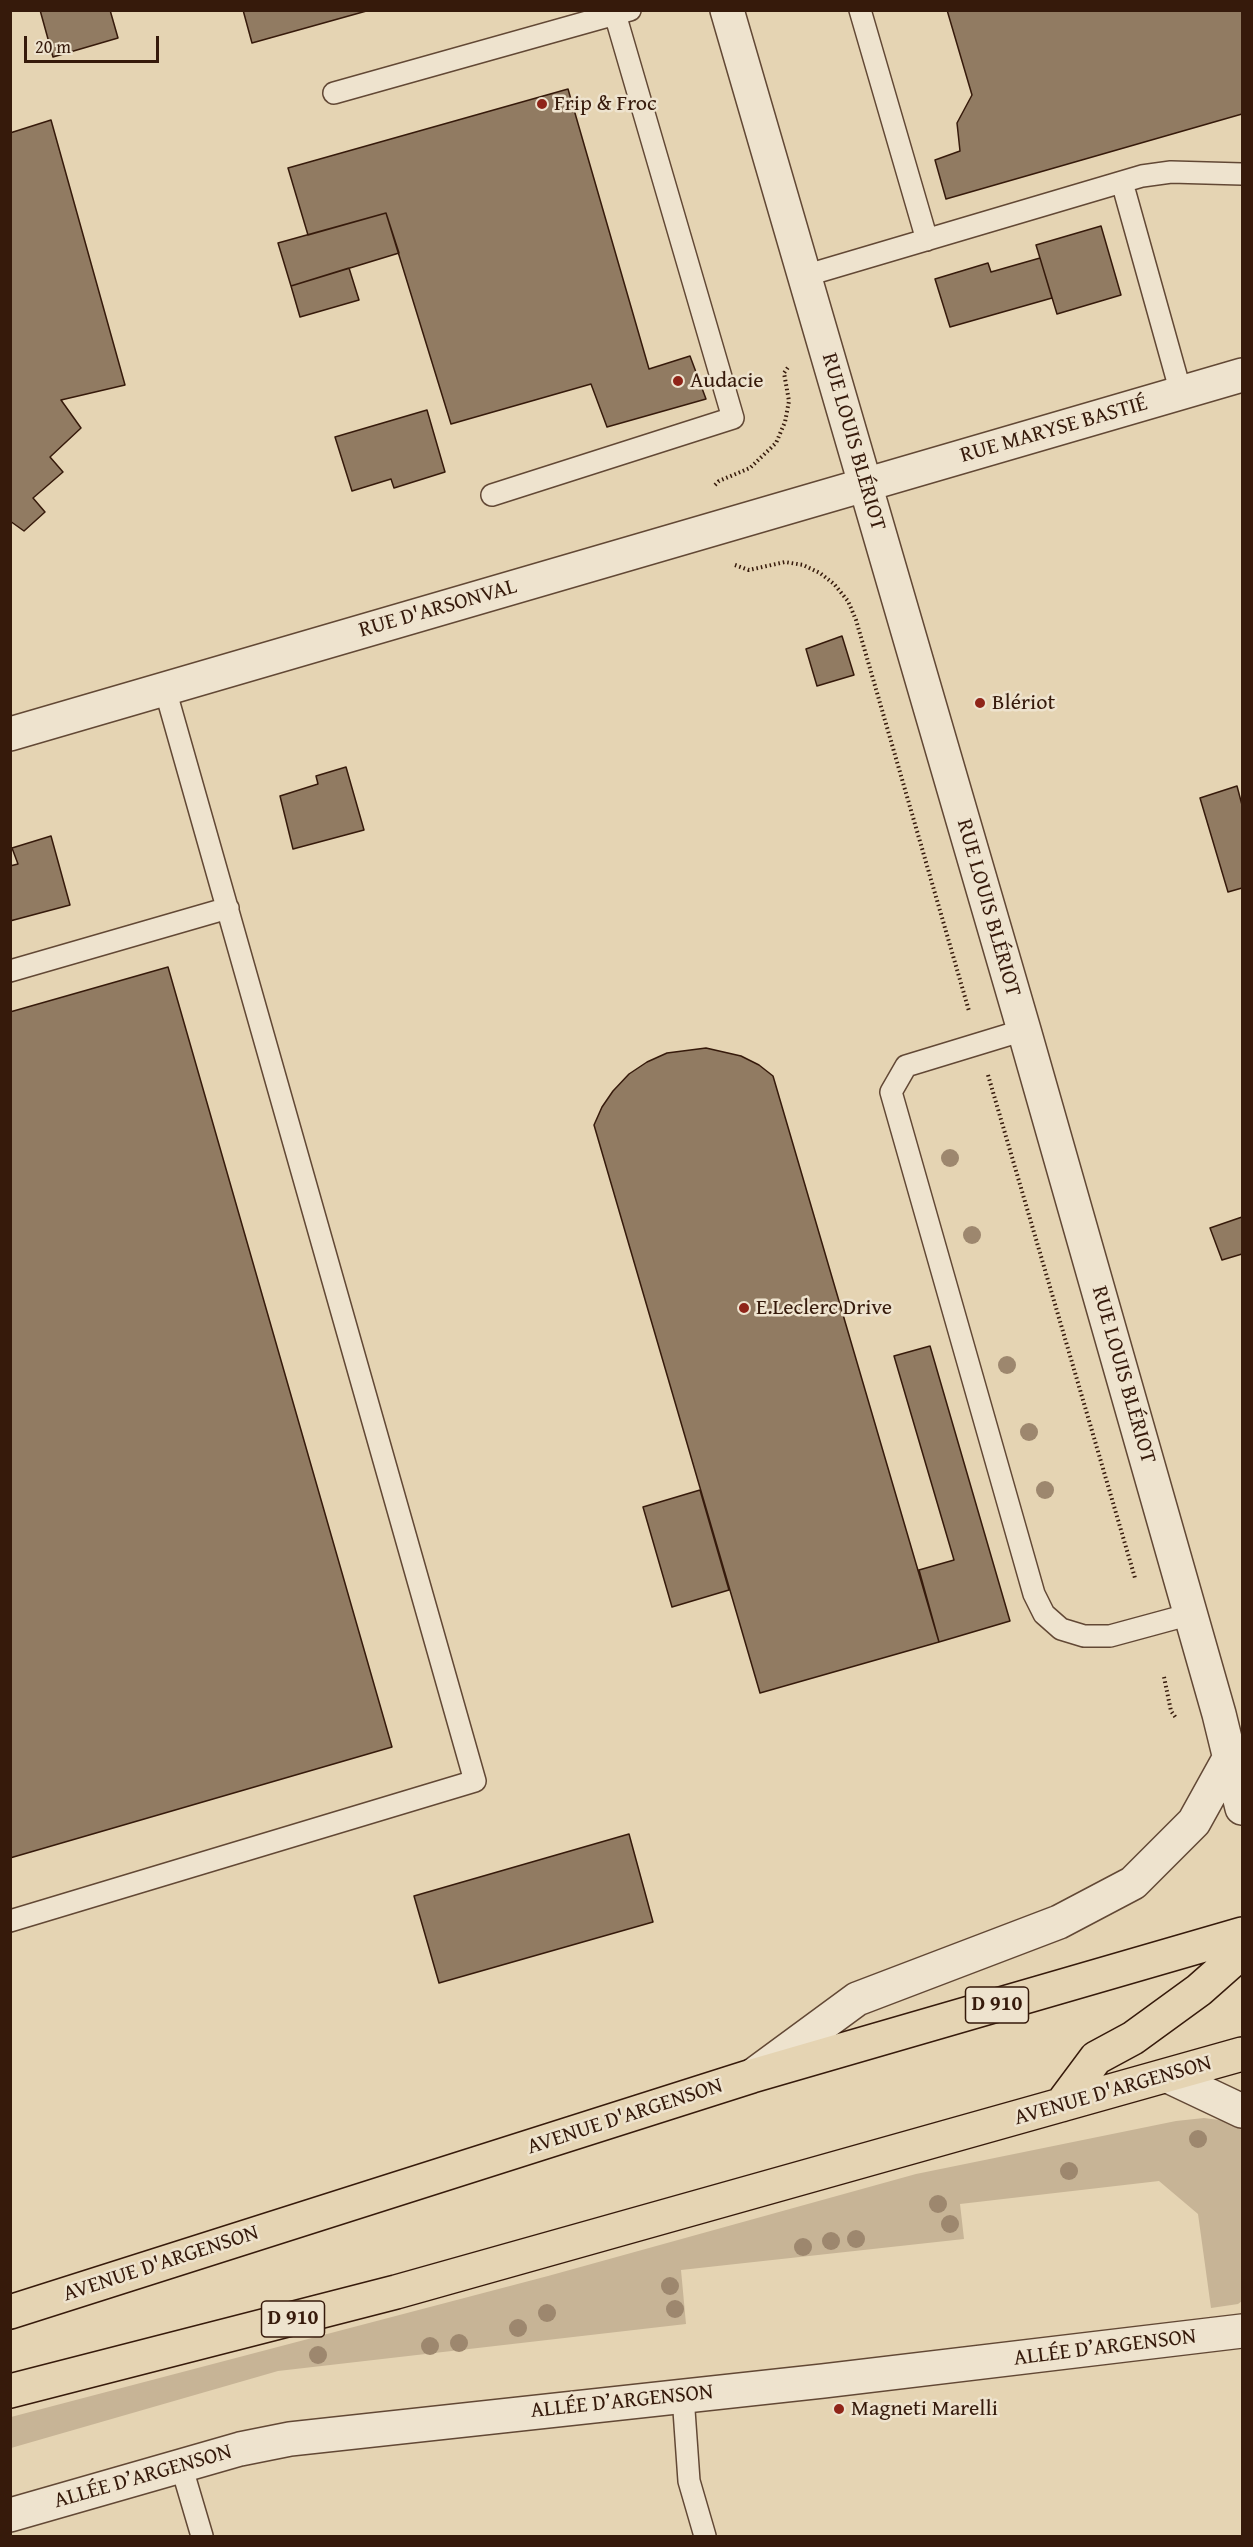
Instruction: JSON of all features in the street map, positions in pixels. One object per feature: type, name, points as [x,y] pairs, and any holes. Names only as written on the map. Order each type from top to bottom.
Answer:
[{"type":"main road","name":"AVENUE D'ARGENSON","points":[[10,2312],[752,2076],[1242,1934]]},
{"type":"main road","points":[[1061,2105],[1096,2058],[1132,2038],[1199,1990],[1242,1952]]},
{"type":"main road","name":"AVENUE D'ARGENSON","points":[[10,2391],[396,2292],[1242,2054]]},
{"type":"street","name":"RUE LOUIS BLÉRIOT","points":[[727,10],[1024,1030],[1191,1614],[1236,1762],[1242,1808]]},
{"type":"street","name":"RUE MARYSE BASTIÉ","points":[[865,485],[1242,375]]},
{"type":"street","name":"RUE D'ARSONVAL","points":[[10,734],[865,485]]},
{"type":"street","points":[[752,2076],[857,1999],[1059,1922],[1133,1883],[1194,1822],[1236,1762]]},
{"type":"street","points":[[1168,2076],[1242,2111]]},
{"type":"street","name":"ALLÉE D’ARGENSON","points":[[10,2516],[181,2465],[240,2449],[290,2439],[1242,2331]]},
{"type":"lane","points":[[860,10],[927,240]]},
{"type":"lane","points":[[334,93],[623,12],[733,418],[492,495]]},
{"type":"lane","points":[[804,276],[1122,182],[1171,172],[1242,174]]},
{"type":"lane","points":[[1122,182],[1180,393]]},
{"type":"lane","points":[[10,1921],[475,1781],[165,689]]},
{"type":"lane","points":[[10,971],[228,908]]},
{"type":"lane","points":[[1024,1030],[906,1066],[891,1092],[1034,1594],[1044,1614],[1061,1629],[1084,1636],[1110,1636],[1191,1614]]},
{"type":"lane","points":[[683,2396],[689,2481],[705,2536]]},
{"type":"lane","points":[[181,2465],[202,2536]]},
{"type":"path","points":[[820,328],[784,373],[789,401],[785,422],[776,443],[750,468],[718,481],[714,487],[713,499],[720,527],[728,558],[737,567],[749,570],[785,562],[803,565],[820,573],[834,584],[848,601],[859,631],[1149,1625],[1171,1711],[1178,1719]]},
{"type":"shaded area","points":[[1204,2118],[1227,2121],[1242,2126],[1242,2301],[1238,2304],[1211,2308],[1198,2214],[1159,2181],[960,2204],[964,2239],[681,2270],[686,2324],[278,2371],[11,2448],[11,2417],[548,2276],[916,2174],[1176,2121]]},
{"type":"building","points":[[40,10],[110,10],[118,38],[53,57]]},
{"type":"building","points":[[243,10],[370,10],[252,43]]},
{"type":"building","points":[[947,10],[1242,10],[1242,114],[946,199],[935,160],[960,151],[957,123],[972,95]]},
{"type":"building","points":[[568,89],[649,369],[690,356],[706,399],[607,427],[591,384],[451,424],[386,213],[308,235],[288,168]]},
{"type":"building","points":[[51,120],[125,385],[61,400],[81,428],[50,457],[63,472],[33,498],[45,512],[24,531],[10,521],[10,133]]},
{"type":"building","points":[[386,213],[399,253],[291,286],[278,243]]},
{"type":"building","points":[[1101,226],[1121,295],[1057,314],[1036,245]]},
{"type":"building","points":[[1040,258],[1052,298],[950,327],[935,279],[988,263],[991,272]]},
{"type":"building","points":[[349,268],[359,300],[300,317],[291,286]]},
{"type":"building","points":[[427,410],[445,472],[394,488],[391,479],[352,491],[335,437]]},
{"type":"building","points":[[842,636],[854,675],[817,686],[806,649]]},
{"type":"building","points":[[346,767],[364,830],[293,849],[280,796],[318,784],[316,776]]},
{"type":"building","points":[[1237,786],[1242,805],[1242,888],[1228,892],[1200,798]]},
{"type":"building","points":[[51,836],[70,905],[10,921],[10,866],[18,864],[12,848]]},
{"type":"building","points":[[168,967],[392,1747],[10,1858],[10,1012]]},
{"type":"building","name":"E.Leclerc Drive","points":[[706,1048],[741,1056],[759,1065],[773,1076],[939,1642],[760,1693],[594,1125],[602,1107],[629,1074],[667,1053]]},
{"type":"building","points":[[1242,1217],[1242,1254],[1222,1260],[1210,1228]]},
{"type":"building","points":[[930,1346],[1010,1621],[939,1642],[919,1570],[954,1560],[894,1356]]},
{"type":"building","points":[[700,1490],[729,1590],[672,1607],[643,1507]]},
{"type":"building","points":[[629,1834],[653,1922],[439,1983],[414,1896]]},
{"type":"place","name":"Frip & Froc","points":[[542,104]]},
{"type":"place","name":"Audacie","points":[[678,381]]},
{"type":"place","name":"Blériot","points":[[980,703]]},
{"type":"place","name":"E.Leclerc Drive","points":[[744,1308]]},
{"type":"place","name":"Magneti Marelli","points":[[839,2409]]}]
